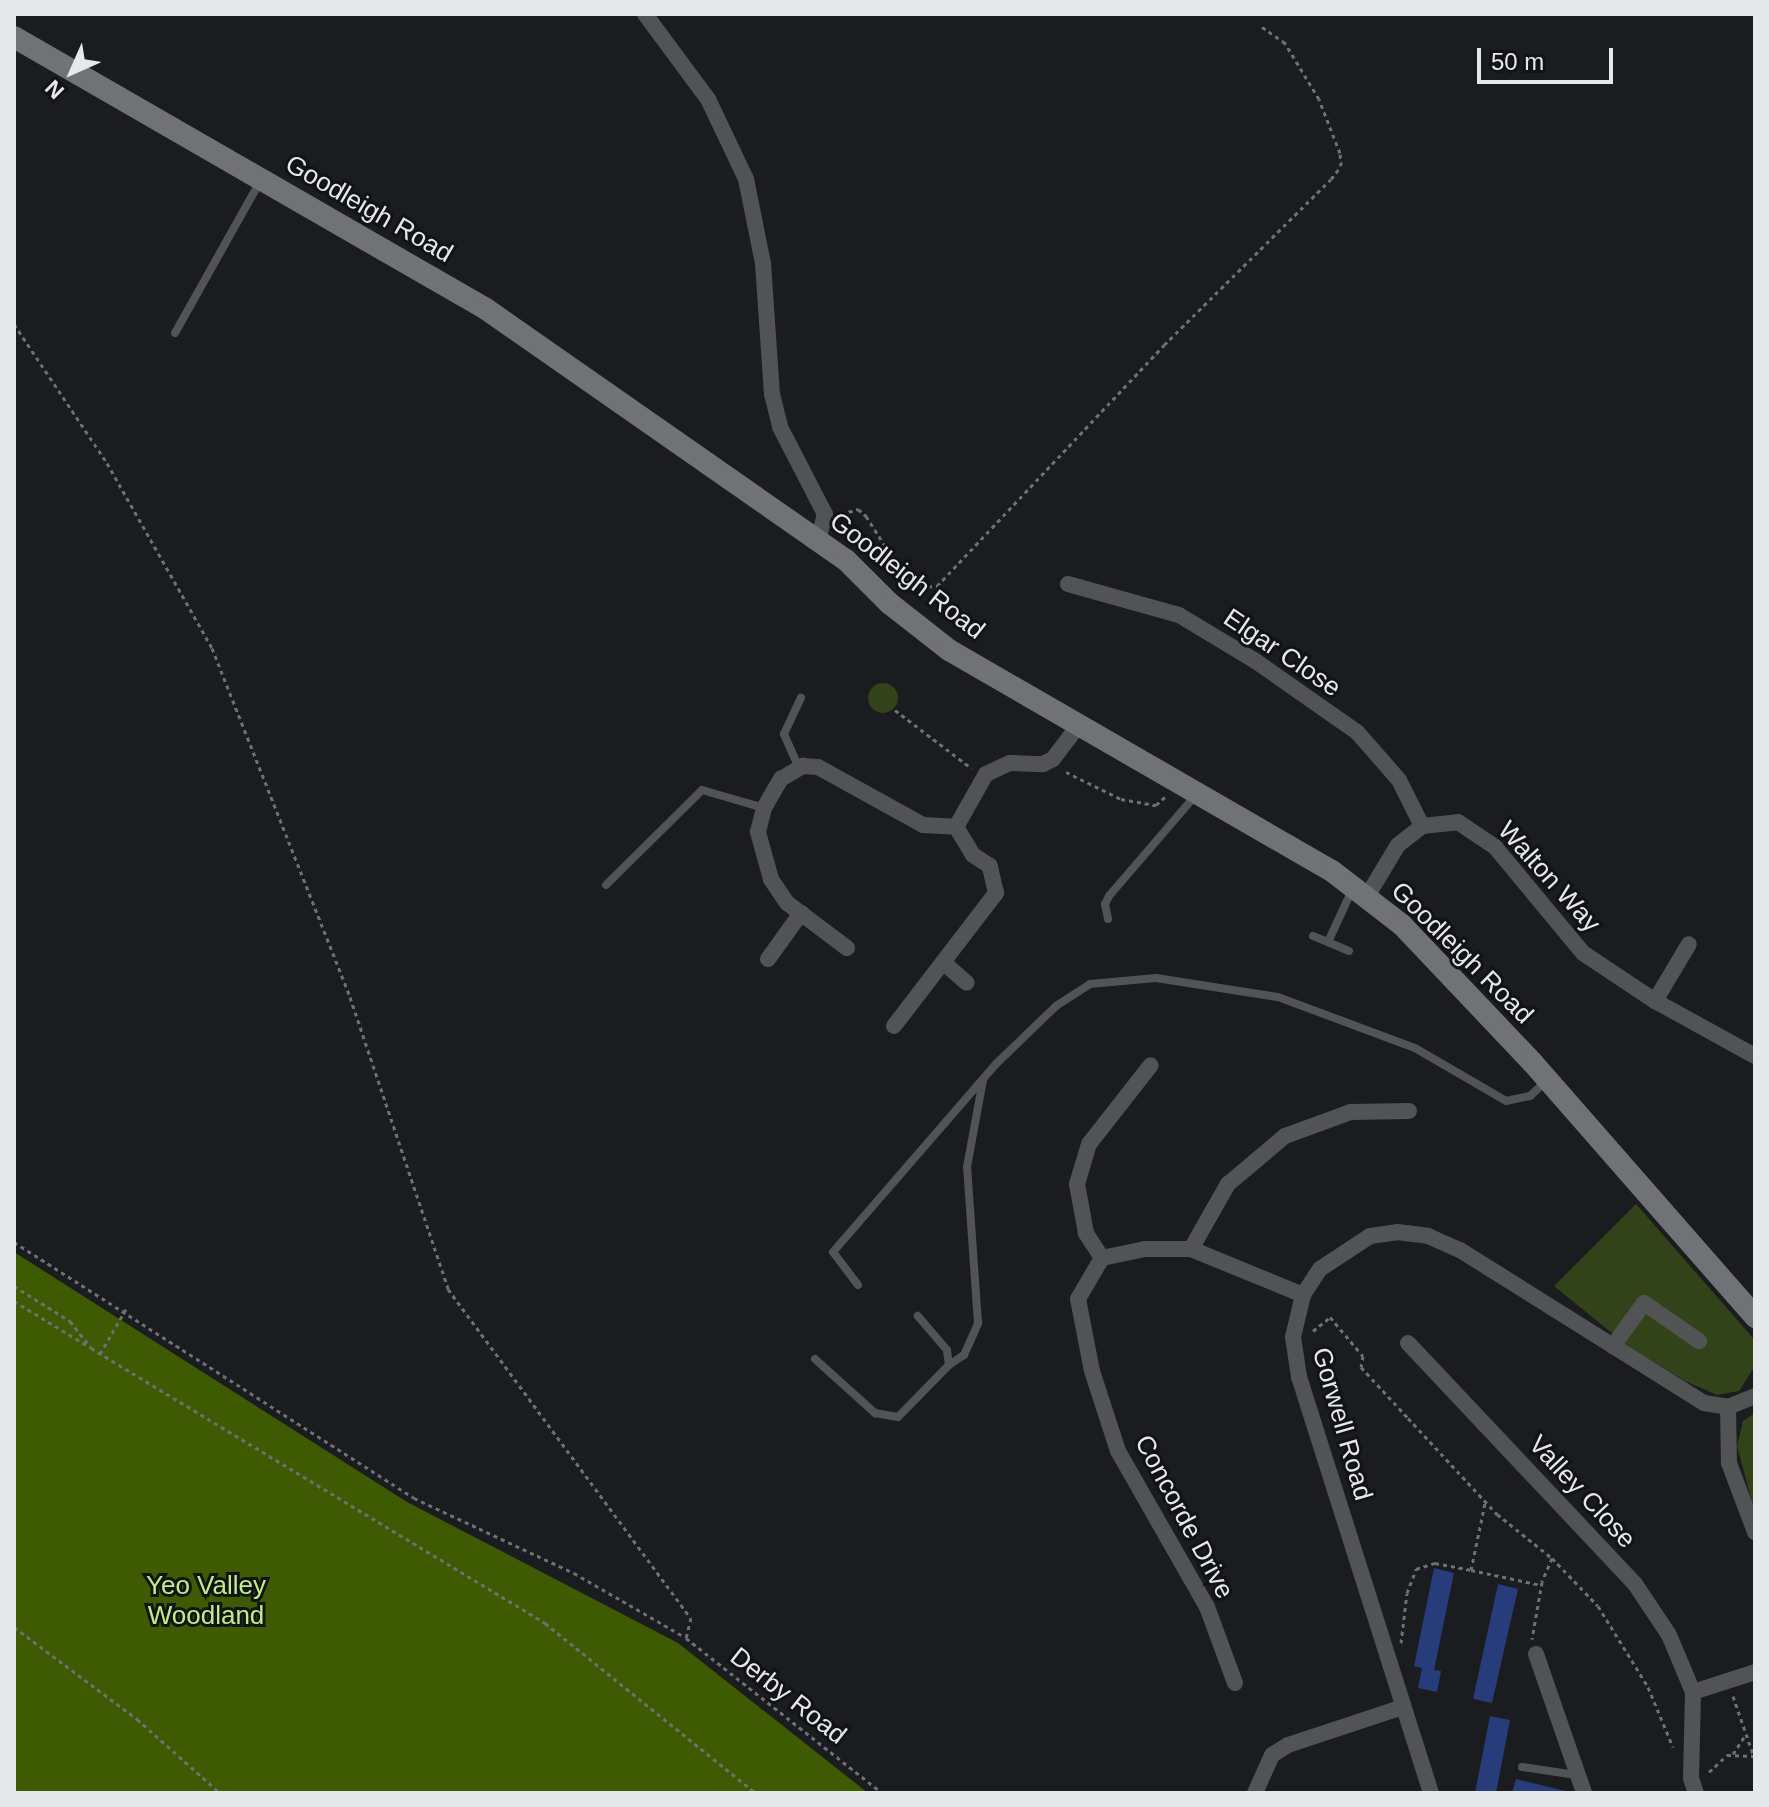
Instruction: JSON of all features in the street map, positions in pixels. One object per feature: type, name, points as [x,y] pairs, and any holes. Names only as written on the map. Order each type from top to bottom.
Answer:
[{"type":"street","points":[[645,14],[708,99],[746,179],[763,263],[772,394],[780,427],[825,514],[821,536]]},
{"type":"street","name":"Goodleigh Road","points":[[14,37],[486,309],[821,536],[949,650],[1360,893],[1402,925],[1548,1079],[1755,1317]]},
{"type":"street","name":"Elgar Close","points":[[1068,584],[1179,615],[1254,660],[1357,732],[1399,780],[1422,826]]},
{"type":"street","points":[[956,827],[984,778],[1010,763],[1049,761],[1078,726]]},
{"type":"street","points":[[847,948],[775,889],[764,862],[758,832],[764,808],[781,779],[799,768],[818,767],[923,825],[956,827]]},
{"type":"street","name":"Walton Way","points":[[1422,826],[1458,822],[1478,833],[1583,953],[1655,1001],[1755,1056]]},
{"type":"street","points":[[1360,893],[1398,845],[1422,826]]},
{"type":"street","points":[[894,1026],[996,893],[990,866],[973,855],[956,827]]},
{"type":"street","points":[[768,959],[801,913]]},
{"type":"street","points":[[1655,1001],[1689,944]]},
{"type":"street","points":[[944,963],[967,983]]},
{"type":"street","points":[[1151,1065],[1089,1144],[1077,1184],[1086,1233],[1102,1258],[1145,1249],[1191,1249],[1303,1295]]},
{"type":"street","points":[[1191,1249],[1228,1184],[1285,1136],[1351,1112],[1409,1111]]},
{"type":"street","name":"Gorwell Road","points":[[1431,1793],[1299,1377],[1295,1347],[1303,1295],[1320,1269],[1370,1236],[1397,1232],[1428,1236],[1460,1250],[1704,1403],[1728,1407]]},
{"type":"street","name":"Concorde Drive","points":[[1102,1258],[1078,1299],[1092,1371],[1118,1451],[1207,1607],[1235,1683]]},
{"type":"street","points":[[1613,1346],[1644,1303],[1699,1341]]},
{"type":"street","name":"Valley Close","points":[[1408,1343],[1635,1584],[1669,1635],[1693,1692],[1695,1791]]},
{"type":"street","points":[[1755,1396],[1728,1407],[1729,1463],[1755,1532]]},
{"type":"street","points":[[1536,1654],[1584,1793]]},
{"type":"street","points":[[1693,1692],[1755,1672]]},
{"type":"street","points":[[1261,1789],[1272,1755],[1288,1745],[1403,1707]]},
{"type":"lane","points":[[175,333],[262,179]]},
{"type":"lane","points":[[799,768],[784,734],[801,698]]},
{"type":"lane","points":[[1108,919],[1105,904],[1109,896],[1188,789]]},
{"type":"lane","points":[[606,885],[702,790],[764,808]]},
{"type":"lane","points":[[1328,942],[1360,893]]},
{"type":"lane","points":[[1313,936],[1349,951]]},
{"type":"lane","points":[[858,1285],[833,1252],[984,1078],[1071,995],[1106,980],[1143,977],[1278,997],[1415,1048],[1506,1101],[1530,1096],[1548,1079]]},
{"type":"lane","points":[[815,1359],[875,1413],[892,1419],[913,1405],[949,1365],[964,1355],[978,1323],[967,1167],[984,1078]]},
{"type":"lane","points":[[918,1316],[947,1350],[949,1365]]},
{"type":"lane","points":[[1522,1767],[1578,1775]]},
{"type":"path","points":[[821,536],[838,516],[858,509],[873,524],[897,573],[912,588],[937,586],[1123,388],[1331,179],[1341,166],[1340,153],[1319,99],[1285,43],[1261,26]]},
{"type":"path","points":[[14,324],[107,463],[212,648],[350,997],[448,1289],[693,1621],[686,1638]]},
{"type":"path","points":[[895,710],[984,778]]},
{"type":"path","points":[[1049,761],[1121,799],[1156,805],[1188,789]]},
{"type":"path","name":"Derby Road","points":[[14,1242],[126,1309],[414,1498],[574,1573],[686,1638],[882,1793]]},
{"type":"path","points":[[14,1286],[70,1321],[91,1348]]},
{"type":"path","points":[[14,1301],[545,1623],[756,1793]]},
{"type":"path","points":[[100,1354],[126,1309]]},
{"type":"path","points":[[1295,1347],[1330,1317],[1363,1356],[1361,1367],[1486,1502],[1552,1558],[1598,1606],[1648,1687],[1675,1760]]},
{"type":"path","points":[[1471,1570],[1486,1502]]},
{"type":"path","points":[[1536,1654],[1531,1630],[1541,1585],[1552,1558]]},
{"type":"path","points":[[1392,1673],[1416,1569],[1435,1563],[1541,1585]]},
{"type":"path","points":[[14,1627],[137,1719],[220,1793]]},
{"type":"path","points":[[1730,1681],[1744,1737],[1754,1758]]},
{"type":"path","points":[[1733,1754],[1744,1737]]},
{"type":"path","points":[[1695,1791],[1719,1759],[1733,1754],[1754,1758]]},
{"type":"green space","points":[[883,683],[894,687],[898,698],[894,709],[883,713],[872,709],[868,698],[872,687]]},
{"type":"green space","points":[[1636,1204],[1753,1338],[1755,1366],[1739,1391],[1717,1395],[1685,1381],[1629,1347],[1554,1286]]},
{"type":"green space","name":"Yeo Valley Woodland","points":[[14,1252],[407,1502],[678,1643],[868,1793],[14,1793]]},
{"type":"green space","points":[[1755,1413],[1755,1513],[1737,1446],[1743,1421]]},
{"type":"building","points":[[1434,1568],[1454,1573],[1434,1670],[1441,1671],[1437,1692],[1418,1688],[1422,1668],[1414,1666]]},
{"type":"building","points":[[1498,1584],[1518,1589],[1492,1703],[1473,1699]]},
{"type":"building","points":[[1490,1716],[1510,1720],[1496,1793],[1475,1793]]},
{"type":"building","points":[[1516,1779],[1570,1792],[1512,1793]]}]
